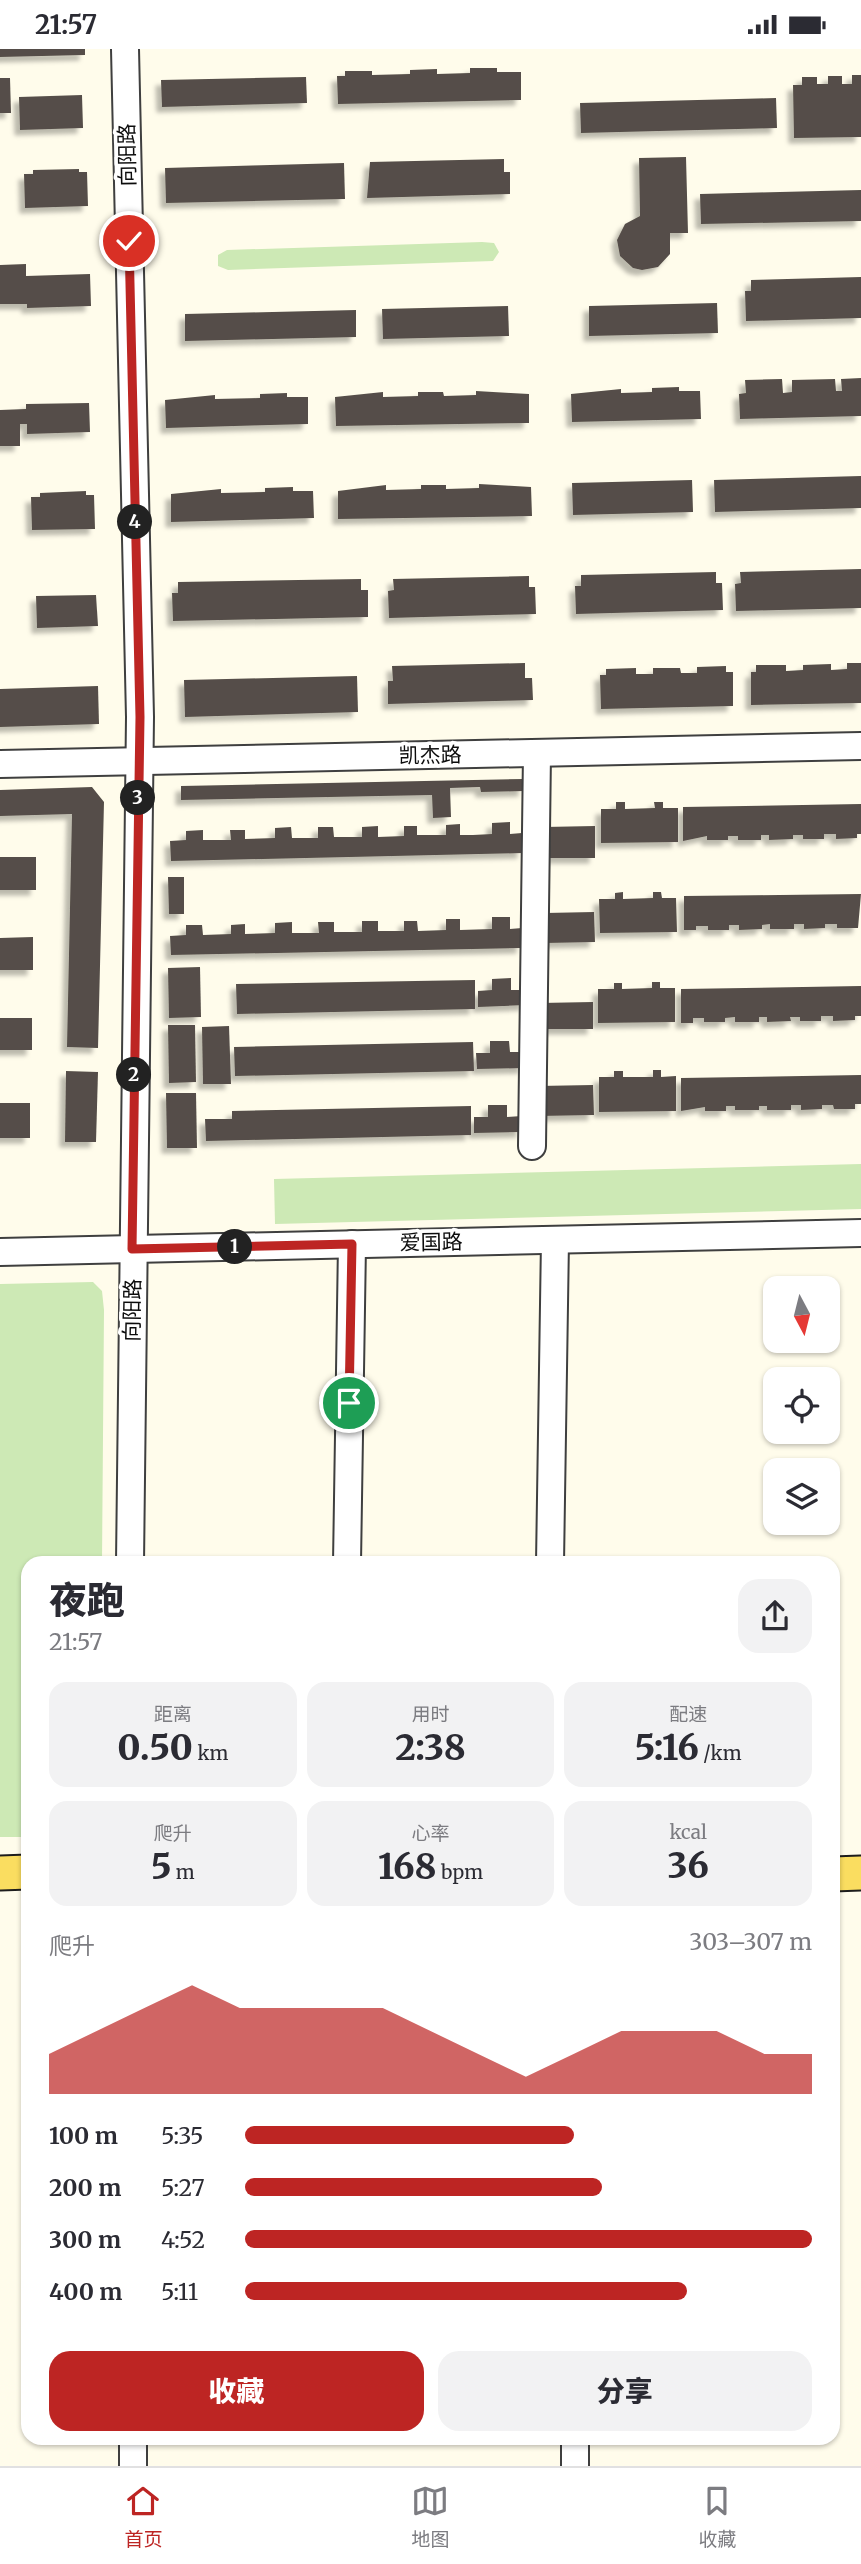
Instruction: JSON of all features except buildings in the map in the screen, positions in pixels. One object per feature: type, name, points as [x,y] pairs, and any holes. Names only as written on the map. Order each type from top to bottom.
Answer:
[{"type":"main road","points":[[840,1853],[861,1853]]},
{"type":"main road","points":[[0,1873],[21,1872]]},
{"type":"main road","points":[[840,1874],[861,1873]]},
{"type":"main road","points":[[0,1893],[21,1893]]},
{"type":"street","name":"向阳路","points":[[125,49],[139,762],[130,1556]]},
{"type":"street","name":"凯杰路","points":[[0,764],[861,746]]},
{"type":"street","points":[[532,1146],[537,753]]},
{"type":"street","name":"爱国路","points":[[0,1252],[861,1233]]},
{"type":"street","points":[[550,1556],[555,1240]]},
{"type":"street","points":[[347,1556],[352,1244]]},
{"type":"street","points":[[133,2445],[133,2466]]},
{"type":"street","points":[[575,2445],[575,2466]]},
{"type":"green space","points":[[494,243],[499,252],[493,261],[228,270],[218,266],[218,255],[227,250]]},
{"type":"green space","points":[[861,1164],[861,1209],[275,1224],[274,1179]]},
{"type":"green space","points":[[93,1282],[102,1291],[104,1310],[102,1556],[21,1556],[21,1837],[0,1837],[0,1284]]},
{"type":"route","points":[[129,241],[140,717],[132,1249],[352,1244],[349,1403]]}]
